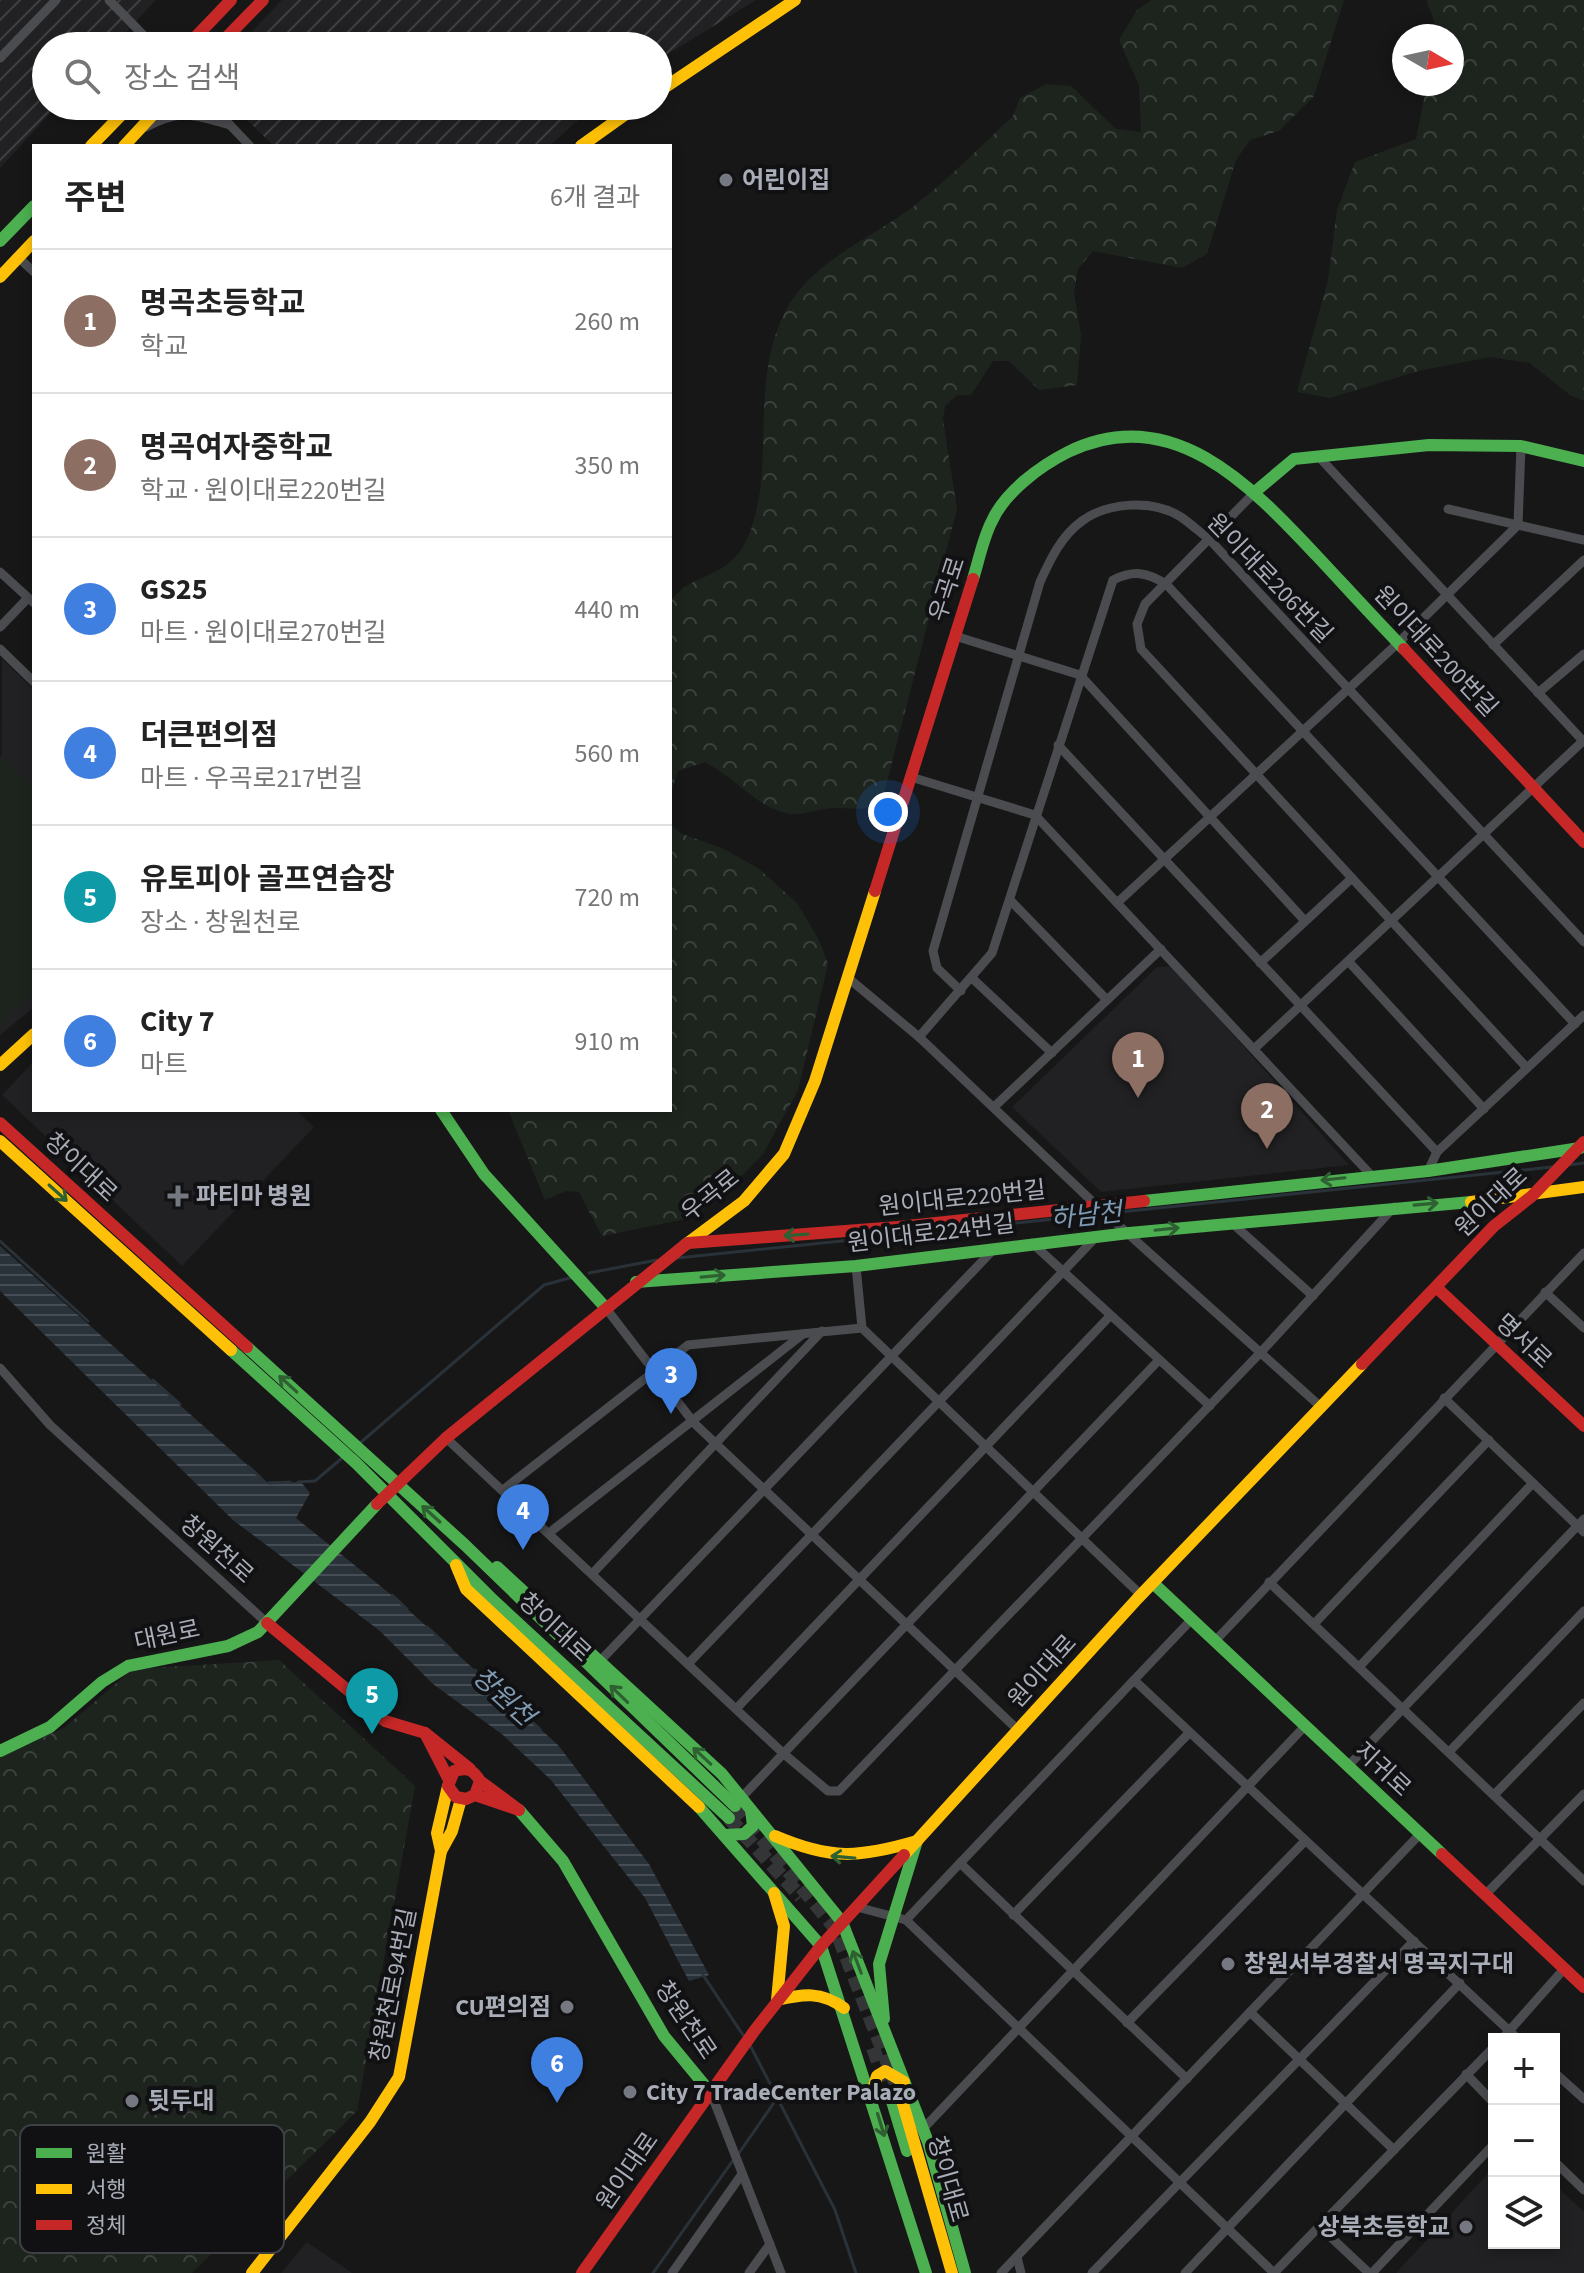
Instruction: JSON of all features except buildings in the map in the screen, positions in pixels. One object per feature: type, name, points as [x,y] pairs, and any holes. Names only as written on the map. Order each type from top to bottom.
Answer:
[{"type":"street","points":[[0,58],[56,0]]},
{"type":"street","points":[[109,0],[140,32]]},
{"type":"street","points":[[200,32],[231,0]]},
{"type":"street","points":[[233,32],[263,0]]},
{"type":"street","points":[[672,83],[795,0]]},
{"type":"street","points":[[93,144],[116,120]]},
{"type":"street","points":[[126,144],[148,120]]},
{"type":"street","points":[[138,131],[160,120]]},
{"type":"street","points":[[218,120],[230,125]]},
{"type":"street","points":[[225,120],[248,144]]},
{"type":"street","points":[[228,120],[230,125]]},
{"type":"street","points":[[584,144],[617,120]]},
{"type":"street","points":[[0,241],[32,208]]},
{"type":"street","points":[[0,277],[32,243]]},
{"type":"street","points":[[19,258],[32,270]]},
{"type":"street","name":"우곡로","points":[[639,1279],[744,1201],[784,1154],[815,1081],[992,519],[1013,490],[1058,456],[1084,444],[1120,438],[1176,441],[1225,464],[1256,491]]},
{"type":"street","points":[[1527,1068],[1141,649],[1137,624],[1145,604],[1256,491],[1294,459],[1429,445],[1521,446],[1584,461]]},
{"type":"street","points":[[1117,903],[1398,643],[1518,525],[1521,446]]},
{"type":"street","points":[[1254,1049],[1584,741],[1319,457]]},
{"type":"street","name":"원이대로200번길","points":[[1256,491],[1584,842]]},
{"type":"street","name":"원이대로206번길","points":[[961,991],[937,968],[933,951],[1054,550],[1082,521],[1110,509],[1147,505],[1179,516],[1210,540],[1584,942]]},
{"type":"street","points":[[1448,509],[1584,540]]},
{"type":"street","points":[[1493,645],[1584,560]]},
{"type":"street","points":[[0,572],[31,601],[0,627]]},
{"type":"street","points":[[919,1037],[973,979],[992,953],[1113,580],[1128,573],[1147,573],[1166,584],[1575,1024]]},
{"type":"street","points":[[955,636],[1080,675],[1305,921]]},
{"type":"street","points":[[0,649],[32,680]]},
{"type":"street","points":[[1538,693],[1584,654]]},
{"type":"street","points":[[1058,745],[1437,1152]]},
{"type":"street","points":[[911,777],[978,795],[1035,815],[1371,1175]]},
{"type":"street","points":[[1260,963],[1352,878]]},
{"type":"street","points":[[1260,963],[1352,878]]},
{"type":"street","points":[[1011,901],[1107,1000]]},
{"type":"street","points":[[994,1107],[1161,949]]},
{"type":"street","points":[[1349,962],[1484,1109]]},
{"type":"street","points":[[847,977],[919,1037],[1100,1207],[1321,1407]]},
{"type":"street","points":[[973,979],[1052,1053]]},
{"type":"street","points":[[1428,1171],[1437,1152],[1584,1015]]},
{"type":"street","points":[[0,1054],[29,1039]]},
{"type":"street","points":[[0,1065],[29,1039]]},
{"type":"street","points":[[0,1071],[29,1039]]},
{"type":"street","points":[[442,1112],[484,1174],[605,1307],[694,1423],[1018,1730]]},
{"type":"street","name":"창이대로","points":[[0,1123],[343,1442]]},
{"type":"street","name":"창이대로","points":[[0,1141],[343,1442]]},
{"type":"street","name":"원이대로220번길","points":[[682,1246],[1100,1207],[1428,1171],[1578,1149]]},
{"type":"street","name":"원이대로","points":[[582,2273],[775,2003],[842,1922],[1153,1583],[1494,1226],[1535,1192],[1578,1149]]},
{"type":"street","name":"원이대로224번길","points":[[639,1279],[856,1266],[1126,1230],[1232,1223],[1584,1187]]},
{"type":"street","points":[[446,1438],[784,1754],[828,1791],[839,1791],[1210,1406],[1394,1207]]},
{"type":"street","points":[[1232,1223],[1313,1296]]},
{"type":"street","points":[[688,1664],[1097,1236]]},
{"type":"street","points":[[1032,1243],[1109,1317],[1210,1406]]},
{"type":"street","points":[[601,1660],[996,1247]]},
{"type":"street","points":[[1215,1641],[1584,1253]]},
{"type":"street","points":[[856,1266],[862,1328],[1142,1596]]},
{"type":"street","points":[[387,1493],[446,1438],[639,1279]]},
{"type":"street","name":"명서로","points":[[1436,1287],[1584,1426]]},
{"type":"street","points":[[1545,1292],[1584,1328]]},
{"type":"street","points":[[736,1709],[1109,1317]]},
{"type":"street","points":[[503,1490],[688,1345],[862,1328]]},
{"type":"street","points":[[592,1574],[822,1331]]},
{"type":"street","points":[[549,1533],[694,1423],[803,1334]]},
{"type":"street","points":[[735,1807],[1158,1361]]},
{"type":"street","name":"창원천로","points":[[0,1368],[50,1425],[267,1623],[385,1721],[425,1733]]},
{"type":"street","points":[[1348,1766],[1582,1525],[1444,1398]]},
{"type":"street","points":[[1314,1624],[1489,1440]]},
{"type":"street","points":[[343,1442],[362,1460]]},
{"type":"street","name":"창이대로","points":[[362,1460],[398,1484],[465,1545],[735,1807]]},
{"type":"street","name":"창이대로","points":[[362,1460],[387,1493],[455,1562],[735,1807]]},
{"type":"street","points":[[1359,1667],[1533,1483]]},
{"type":"street","name":"대원로","points":[[0,1751],[43,1732],[105,1679],[127,1666],[152,1658],[240,1644],[267,1623],[387,1493]]},
{"type":"street","points":[[465,1545],[486,1558],[601,1660],[722,1774],[735,1807]]},
{"type":"street","points":[[455,1562],[466,1589],[552,1666],[725,1835],[821,1946],[844,2009],[926,2273]]},
{"type":"street","points":[[1269,1582],[1584,1881]]},
{"type":"street","name":"지귀로","points":[[1153,1583],[1584,1987]]},
{"type":"street","points":[[1449,1752],[1584,1611]]},
{"type":"street","points":[[906,1920],[1192,1619]]},
{"type":"street","points":[[1134,1680],[1304,1842],[1460,1983],[1504,2033]]},
{"type":"street","points":[[1494,1795],[1584,1703]]},
{"type":"street","points":[[922,2130],[1305,1726]]},
{"type":"street","points":[[425,1733],[470,1769],[480,1781],[475,1795]]},
{"type":"street","points":[[425,1733],[452,1794],[461,1799],[475,1795],[519,1810]]},
{"type":"street","points":[[1013,1915],[1189,1733]]},
{"type":"street","points":[[441,1851],[437,1833],[448,1783],[459,1768],[470,1769]]},
{"type":"street","name":"창원천로","points":[[480,1781],[519,1810],[552,1847],[601,1920],[666,2038],[711,2093],[781,2273]]},
{"type":"street","points":[[1485,1895],[1584,1794]]},
{"type":"street","points":[[441,1851],[452,1831],[461,1799]]},
{"type":"street","points":[[735,1807],[751,1810],[842,1922],[922,2130],[965,2273]]},
{"type":"street","points":[[725,1835],[744,1834],[753,1826],[751,1810]]},
{"type":"street","points":[[770,1833],[815,1854],[859,1858],[917,1841]]},
{"type":"street","points":[[1001,2273],[1420,1834]]},
{"type":"street","points":[[886,2036],[879,1964],[891,1917],[917,1841]]},
{"type":"street","points":[[1127,2023],[1304,1842]]},
{"type":"street","name":"창원천로94번길","points":[[284,2232],[370,2122],[399,2077],[441,1851]]},
{"type":"street","points":[[960,1863],[1187,2079]]},
{"type":"street","points":[[772,1886],[784,1926],[775,2003],[806,1993],[827,1995],[844,2009]]},
{"type":"street","points":[[857,1907],[906,1920],[1274,2273],[1488,2053]]},
{"type":"street","points":[[1092,2273],[1414,1941]]},
{"type":"street","points":[[1508,2033],[1564,1969]]},
{"type":"street","points":[[1185,2273],[1460,1983]]},
{"type":"street","points":[[1250,2012],[1394,2150]]},
{"type":"street","points":[[872,2097],[877,2076],[885,2071],[904,2082]]},
{"type":"street","points":[[1466,2074],[1488,2097]]},
{"type":"street","points":[[1560,2077],[1584,2099]]},
{"type":"street","name":"창이대로","points":[[943,2273],[896,2098],[952,2273]]},
{"type":"street","points":[[1320,2227],[1370,2273],[1488,2150]]},
{"type":"street","points":[[1560,2167],[1584,2190]]},
{"type":"street","points":[[672,2273],[742,2174]]},
{"type":"street","points":[[749,2273],[770,2244]]},
{"type":"street","name":"창원천로94번길","points":[[252,2273],[268,2253]]},
{"type":"street","points":[[1017,2257],[1021,2273]]},
{"type":"shaded area","points":[[0,0],[156,0],[126,32],[32,32],[32,120],[44,120],[0,168]]},
{"type":"shaded area","points":[[282,0],[756,0],[672,51],[672,32],[251,32]]},
{"type":"shaded area","points":[[247,120],[578,120],[551,144],[272,144]]},
{"type":"shaded area","points":[[2,659],[32,688],[32,1009],[0,1035]]},
{"type":"shaded area","points":[[1172,966],[1349,1165],[1101,1192],[1012,1107],[1157,967]]},
{"type":"shaded area","name":"파티마 병원","points":[[32,1063],[32,1112],[298,1112],[314,1127],[182,1266],[2,1095]]},
{"type":"shaded area","points":[[0,1246],[268,1483],[301,1482],[310,1493],[296,1518],[394,1597],[558,1745],[649,1864],[709,1975],[689,1981],[645,1898],[550,1779],[503,1735],[433,1684],[380,1631],[233,1520],[0,1291]]},
{"type":"shaded area","name":"상북초등학교","points":[[1488,2173],[1488,2249],[1560,2249],[1560,2190],[1584,2212],[1584,2273],[1396,2273]]},
{"type":"shaded area","points":[[307,2242],[352,2273],[281,2273]]},
{"type":"green space","points":[[1152,0],[1344,0],[1314,96],[1279,131],[1250,140],[1236,160],[1207,254],[1182,268],[1093,251],[1078,269],[1074,292],[1081,335],[1077,385],[1039,390],[1009,361],[993,361],[971,395],[957,395],[945,406],[943,419],[957,509],[882,801],[865,808],[829,808],[791,814],[768,806],[705,762],[678,771],[672,790],[672,600],[688,585],[718,571],[736,556],[755,518],[763,458],[769,363],[776,332],[790,303],[802,287],[831,261],[940,185],[1013,116],[1020,98],[1046,84],[1071,86],[1116,129],[1141,132],[1139,85],[1119,40],[1137,10]]},
{"type":"green space","points":[[1426,0],[1584,0],[1584,401],[1570,395],[1530,363],[1491,357],[1422,370],[1330,398],[1297,392],[1328,280],[1337,210],[1355,162],[1416,139],[1425,96],[1464,96],[1464,24],[1435,23]]},
{"type":"green space","points":[[0,755],[32,787],[32,995],[0,1022]]},
{"type":"green space","points":[[672,825],[680,833],[724,849],[758,868],[797,903],[820,942],[828,964],[798,1090],[763,1154],[716,1202],[686,1219],[602,1236],[579,1192],[566,1191],[545,1200],[509,1112],[672,1112]]},
{"type":"green space","points":[[279,1660],[415,1786],[357,2111],[284,2183],[284,2125],[20,2125],[20,2253],[212,2253],[192,2273],[0,2273],[0,1757],[64,1728],[133,1669]]},
{"type":"waterway","name":"하남천","points":[[1568,1165],[1584,1163]]},
{"type":"waterway","name":"하남천","points":[[1110,1213],[1552,1167]]},
{"type":"waterway","name":"하남천","points":[[677,1258],[1103,1214]]},
{"type":"waterway","name":"창원천","points":[[0,1241],[88,1321]]},
{"type":"waterway","name":"하남천","points":[[589,1273],[657,1260]]},
{"type":"waterway","points":[[360,1443],[544,1285],[573,1277]]},
{"type":"waterway","name":"창원천","points":[[153,1380],[180,1404]]},
{"type":"waterway","points":[[298,1482],[315,1481],[342,1458]]},
{"type":"waterway","name":"창원천","points":[[248,1466],[260,1477]]},
{"type":"waterway","points":[[268,1483],[290,1482]]},
{"type":"waterway","name":"창원천","points":[[392,1595],[407,1609]]},
{"type":"waterway","name":"창원천","points":[[427,1627],[451,1649]]},
{"type":"waterway","name":"창원천","points":[[475,1670],[496,1689]]},
{"type":"waterway","name":"창원천","points":[[513,1705],[540,1729]]},
{"type":"waterway","name":"창원천","points":[[703,1975],[743,2035]]},
{"type":"waterway","name":"창원천","points":[[750,2045],[835,2210],[856,2273]]},
{"type":"waterway","points":[[739,2153],[778,2097]]},
{"type":"waterway","points":[[653,2273],[734,2159]]},
{"type":"tunnel","points":[[735,1806],[835,1928],[901,2097]]},
{"type":"tunnel","points":[[729,1818],[801,1897]]},
{"type":"tunnel","points":[[873,2048],[891,2098]]},
{"type":"traffic: fast","points":[[0,241],[32,208]]},
{"type":"traffic: fast","points":[[973,579],[992,521],[1005,500],[1024,481],[1068,452],[1106,439],[1141,437],[1175,444],[1207,458],[1236,479],[1291,529],[1404,649]]},
{"type":"traffic: fast","points":[[1256,491],[1294,459],[1429,445],[1521,446],[1584,461]]},
{"type":"traffic: fast","points":[[442,1112],[484,1174],[605,1307]]},
{"type":"traffic: fast","points":[[1144,1201],[1428,1171],[1580,1148]]},
{"type":"traffic: fast","points":[[636,1282],[856,1266],[1129,1233],[1471,1202]]},
{"type":"traffic: fast","points":[[247,1347],[465,1545],[735,1806]]},
{"type":"traffic: fast","points":[[231,1350],[356,1463],[493,1600],[729,1818]]},
{"type":"traffic: fast","points":[[0,1751],[50,1727],[102,1682],[128,1666],[228,1646],[258,1632],[377,1504]]},
{"type":"traffic: fast","points":[[497,1567],[722,1774],[842,1922],[928,2142],[965,2273]]},
{"type":"traffic: fast","points":[[1153,1583],[1442,1854]]},
{"type":"traffic: fast","points":[[699,1807],[821,1946],[926,2273]]},
{"type":"traffic: fast","points":[[519,1810],[563,1861],[664,2036],[711,2093]]},
{"type":"traffic: fast","points":[[725,1835],[744,1834],[753,1826],[751,1810]]},
{"type":"traffic: fast","points":[[884,2019],[879,1964],[916,1844]]},
{"type":"traffic: fast","points":[[891,2098],[907,2151]]},
{"type":"traffic: slow","points":[[672,83],[795,0]]},
{"type":"traffic: slow","points":[[93,144],[116,120]]},
{"type":"traffic: slow","points":[[126,144],[148,120]]},
{"type":"traffic: slow","points":[[584,144],[617,120]]},
{"type":"traffic: slow","points":[[0,277],[32,243]]},
{"type":"traffic: slow","points":[[685,1245],[744,1201],[784,1154],[815,1081],[875,891]]},
{"type":"traffic: slow","points":[[0,1065],[32,1036]]},
{"type":"traffic: slow","points":[[0,1141],[231,1350]]},
{"type":"traffic: slow","points":[[1471,1202],[1584,1187]]},
{"type":"traffic: slow","points":[[904,1855],[1138,1598],[1362,1364]]},
{"type":"traffic: slow","points":[[456,1565],[466,1589],[699,1807]]},
{"type":"traffic: slow","points":[[448,1786],[437,1833],[441,1851],[452,1831],[461,1799]]},
{"type":"traffic: slow","points":[[775,1836],[813,1849],[845,1854],[878,1851],[917,1841]]},
{"type":"traffic: slow","points":[[284,2232],[370,2122],[399,2077],[441,1851]]},
{"type":"traffic: slow","points":[[774,1893],[784,1926],[777,2000],[812,1995],[844,2008]]},
{"type":"traffic: slow","points":[[872,2092],[877,2076],[885,2071],[904,2082]]},
{"type":"traffic: slow","points":[[901,2097],[952,2273]]},
{"type":"traffic: slow","points":[[252,2273],[268,2253]]},
{"type":"traffic: jam","points":[[200,32],[231,0]]},
{"type":"traffic: jam","points":[[232,32],[263,0]]},
{"type":"traffic: jam","points":[[875,891],[973,579]]},
{"type":"traffic: jam","points":[[1404,649],[1584,842]]},
{"type":"traffic: jam","points":[[0,1123],[247,1347]]},
{"type":"traffic: jam","points":[[1362,1364],[1494,1226],[1532,1196],[1584,1142]]},
{"type":"traffic: jam","points":[[688,1243],[898,1227],[1144,1201]]},
{"type":"traffic: jam","points":[[377,1504],[446,1438],[685,1245]]},
{"type":"traffic: jam","points":[[1436,1287],[1584,1426]]},
{"type":"traffic: jam","points":[[267,1623],[385,1721],[425,1733]]},
{"type":"traffic: jam","points":[[449,1780],[425,1733],[470,1769]]},
{"type":"traffic: jam","points":[[475,1795],[480,1781],[475,1774],[466,1769],[454,1771],[448,1786],[456,1797],[466,1799],[475,1795],[519,1810],[480,1781]]},
{"type":"traffic: jam","points":[[1442,1854],[1584,1987]]},
{"type":"traffic: jam","points":[[582,2273],[755,2030],[821,1946],[904,1855]]},
{"type":"place","name":"어린이집","points":[[726,180]]},
{"type":"place","name":"명곡초등학교","points":[[1138,1098]]},
{"type":"place","name":"명곡여자중학교","points":[[1267,1149]]},
{"type":"place","name":"파티마 병원","points":[[178,1196]]},
{"type":"place","name":"GS25","points":[[671,1414]]},
{"type":"place","name":"더큰편의점","points":[[523,1550]]},
{"type":"place","name":"유토피아 골프연습장","points":[[372,1734]]},
{"type":"place","name":"창원서부경찰서 명곡지구대","points":[[1228,1964]]},
{"type":"place","name":"CU편의점","points":[[567,2007]]},
{"type":"place","name":"City 7 TradeCenter Palazo","points":[[630,2092]]},
{"type":"place","name":"뒷두대","points":[[132,2101]]},
{"type":"place","name":"City 7","points":[[557,2103]]},
{"type":"place","name":"상북초등학교","points":[[1466,2227]]}]
